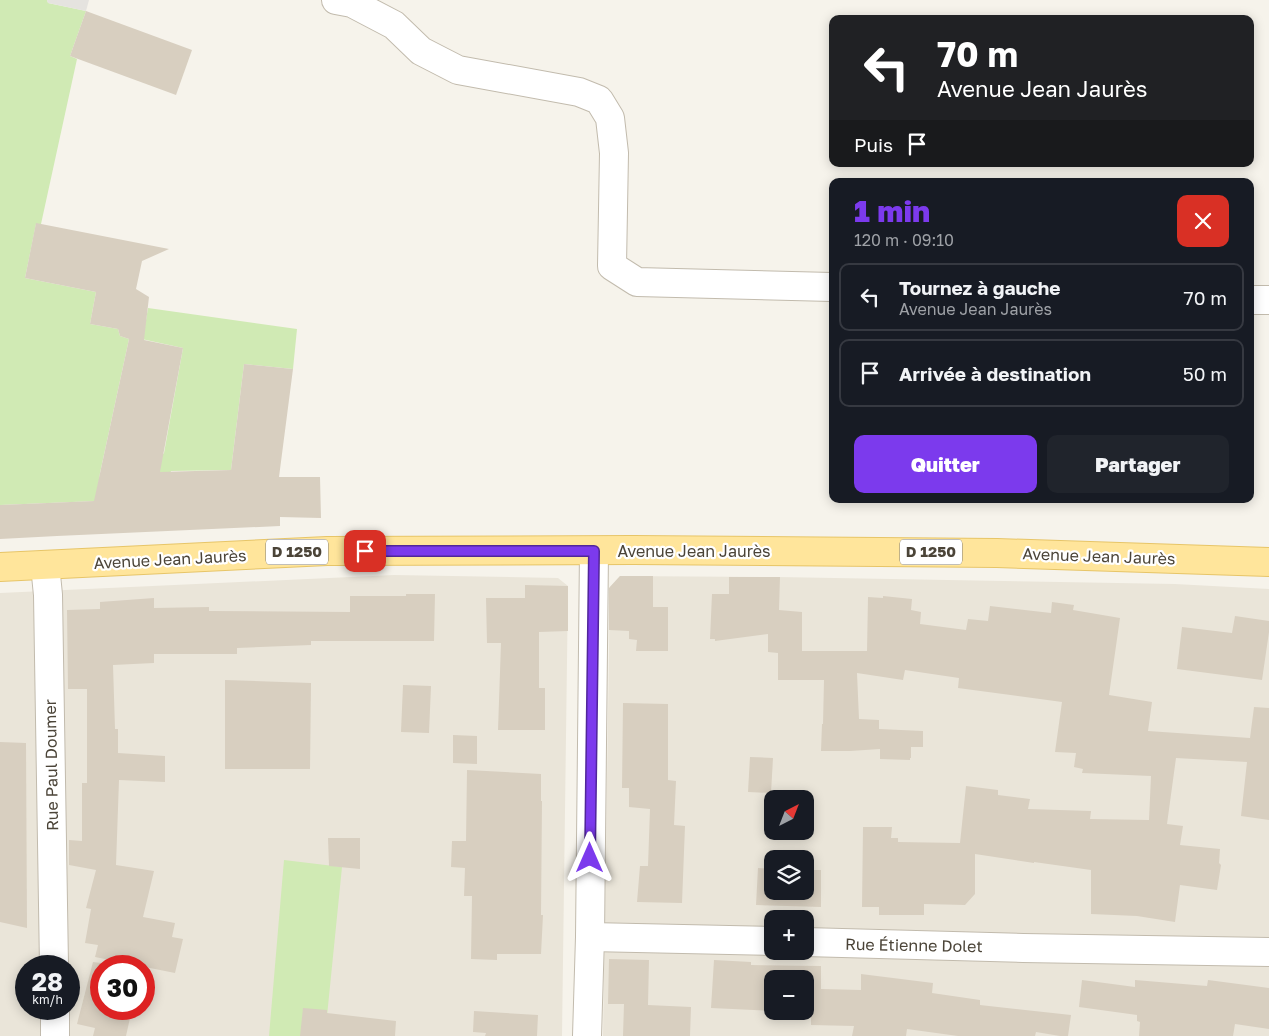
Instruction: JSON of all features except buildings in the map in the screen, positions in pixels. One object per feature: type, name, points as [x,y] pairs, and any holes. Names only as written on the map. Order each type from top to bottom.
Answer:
[{"type":"main road","name":"Avenue Jean Jaurès","points":[[0,567],[327,551],[997,552],[1269,562]]},
{"type":"street","points":[[336,0],[352,3],[394,25],[421,50],[458,70],[578,92],[599,100],[610,118],[614,153],[612,266],[638,282],[829,287]]},
{"type":"street","points":[[1254,300],[1269,300]]},
{"type":"street","points":[[587,1036],[590,937],[594,551]]},
{"type":"street","name":"Rue Paul Doumer","points":[[45,565],[48,595],[54,955]]},
{"type":"street","points":[[590,937],[764,942]]},
{"type":"street","name":"Rue Étienne Dolet","points":[[814,942],[1269,952]]},
{"type":"street","points":[[54,1020],[55,1036]]},
{"type":"shaded area","points":[[47,0],[89,0],[86,11],[48,3]]},
{"type":"shaded area","points":[[394,575],[558,578],[568,586],[562,1036],[0,1036],[0,593]]},
{"type":"shaded area","points":[[620,576],[1175,584],[1269,589],[1269,1036],[603,1036],[610,587]]},
{"type":"green space","points":[[0,0],[47,0],[48,3],[86,11],[70,56],[77,59],[41,224],[36,224],[25,278],[96,292],[90,324],[118,329],[120,336],[129,339],[100,473],[96,501],[0,505]]},
{"type":"green space","points":[[148,308],[297,329],[293,369],[244,364],[231,470],[171,471],[169,477],[143,477],[164,453],[183,348],[137,338],[146,320]]},
{"type":"green space","points":[[284,860],[342,867],[325,1036],[269,1036]]},
{"type":"route","points":[[365,551],[594,551],[590,858]]}]
